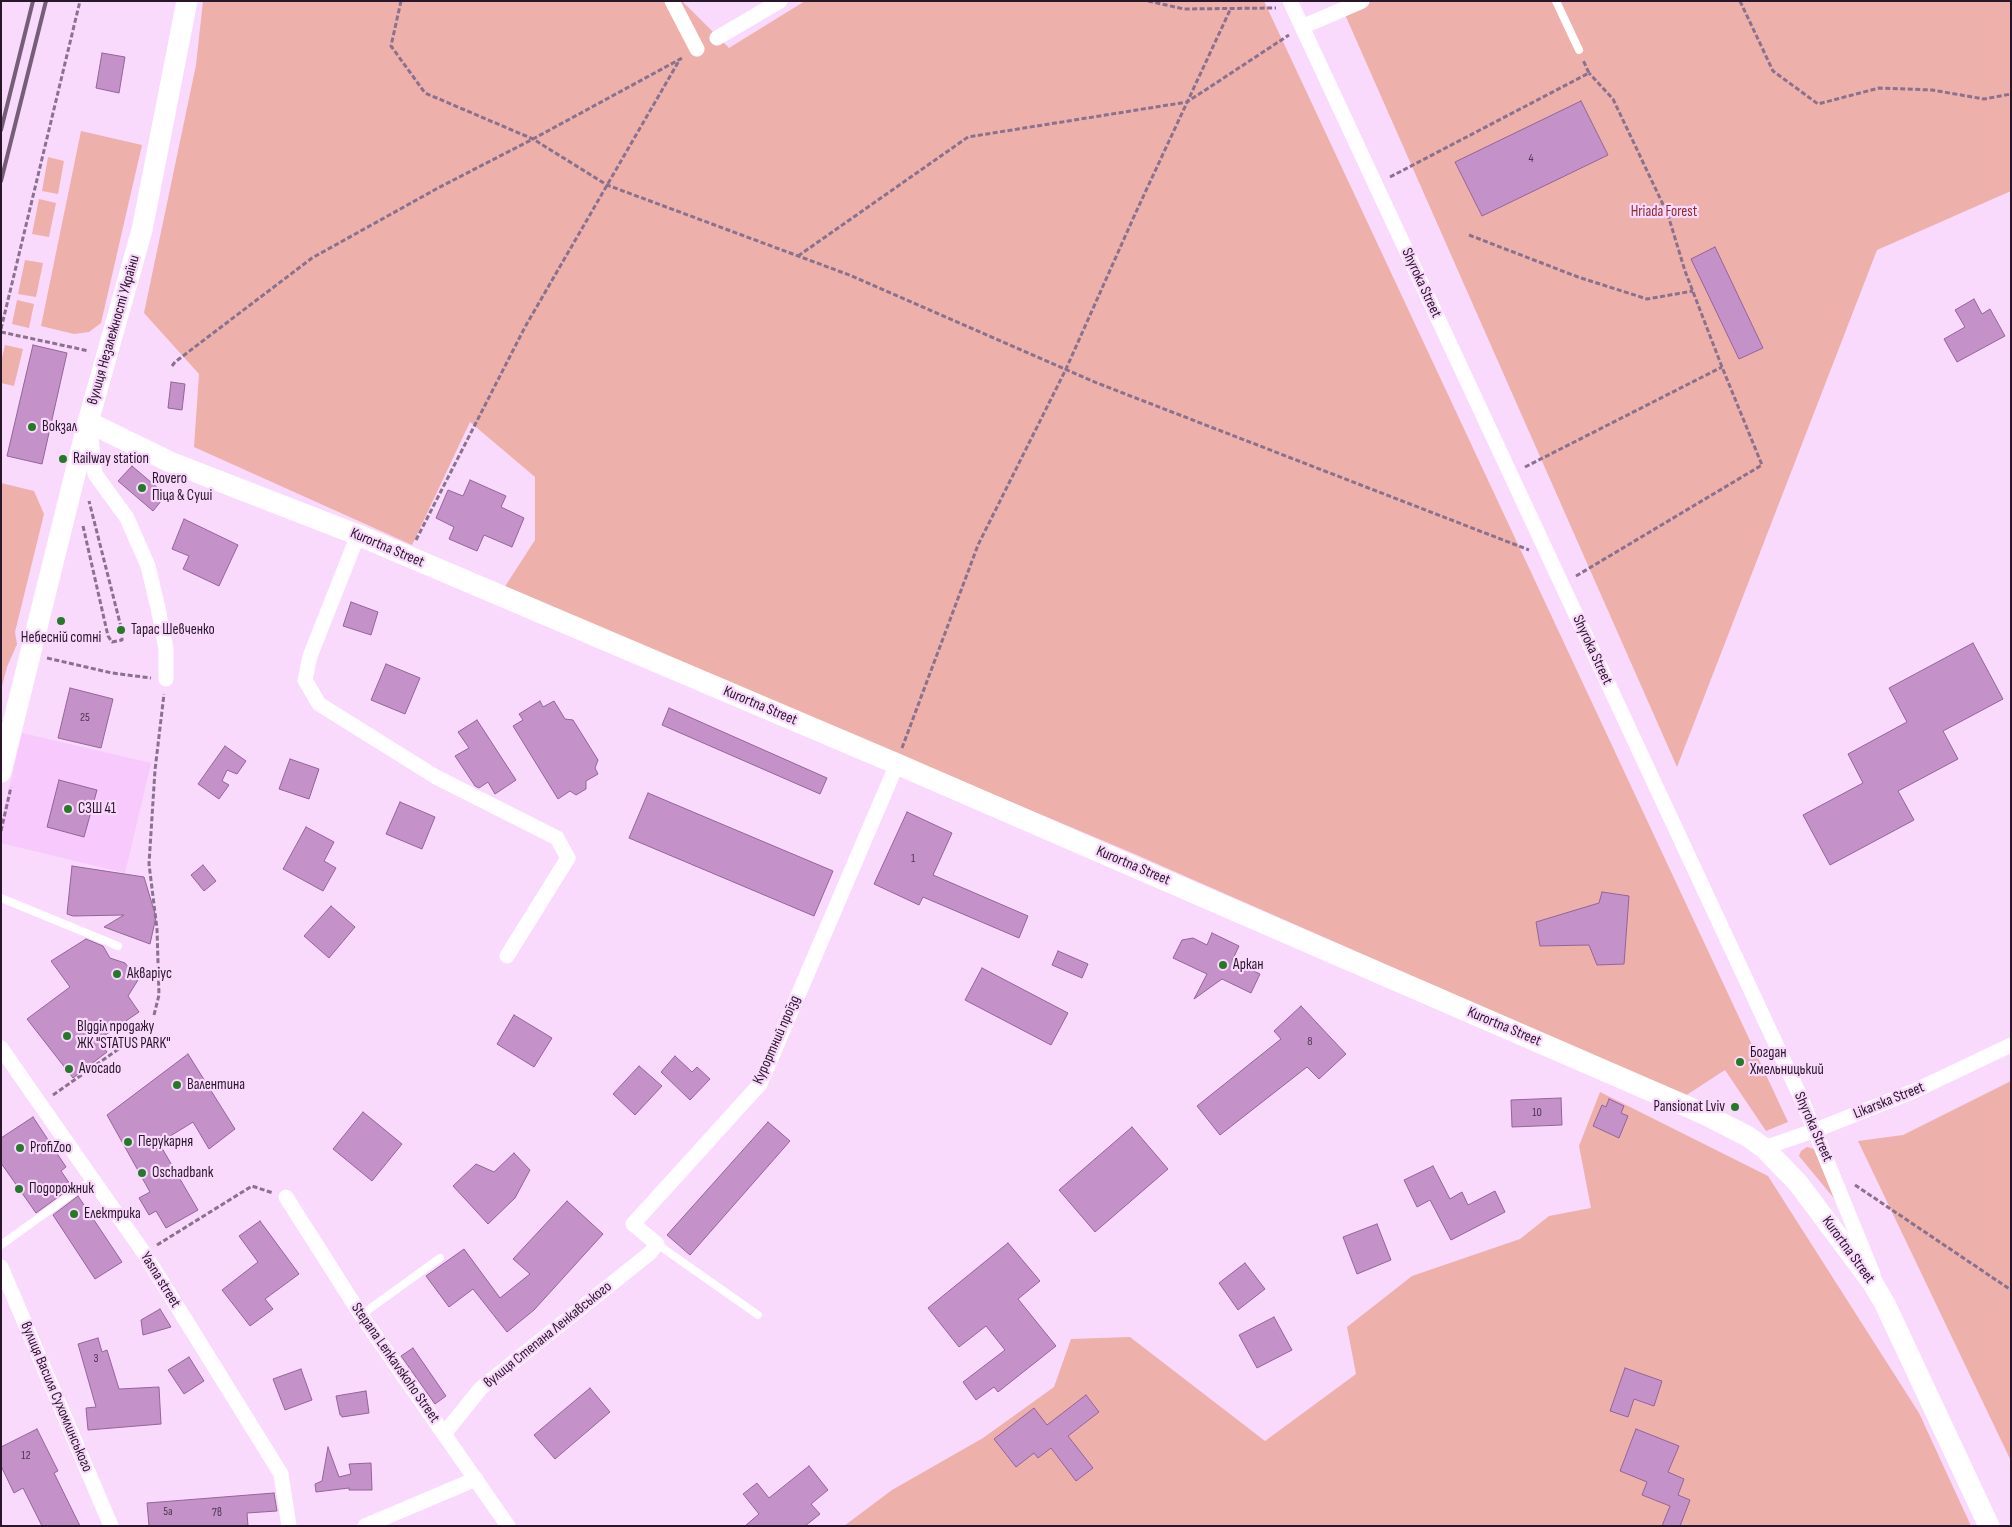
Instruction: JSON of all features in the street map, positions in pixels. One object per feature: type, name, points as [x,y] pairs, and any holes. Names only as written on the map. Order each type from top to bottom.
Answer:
[{"type":"main road","name":"вулиця Незалежності України","points":[[1,772],[88,422],[142,230],[186,1]]},
{"type":"main road","name":"Kurortna Street","points":[[88,422],[170,462],[358,535],[896,764],[1702,1112],[1747,1136],[1764,1148],[1798,1183],[1864,1270],[1885,1304],[1989,1526]]},
{"type":"street","points":[[672,1],[697,49]]},
{"type":"street","points":[[717,38],[780,1]]},
{"type":"street","points":[[1302,27],[1362,1]]},
{"type":"street","name":"Shyroka Street","points":[[1291,4],[1816,1130],[1885,1304]]},
{"type":"street","points":[[88,422],[95,474],[126,518],[148,566],[166,649],[166,680]]},
{"type":"street","points":[[358,535],[310,656],[305,680],[319,704],[436,777],[557,838],[568,858],[507,956]]},
{"type":"street","name":"Курортний проїзд","points":[[657,1244],[633,1224],[760,1084],[896,764]]},
{"type":"street","name":"Likarska Street","points":[[1764,1148],[1816,1130],[1914,1091],[2011,1045]]},
{"type":"street","name":"Yasna street","points":[[1,1048],[144,1253],[281,1474],[289,1526]]},
{"type":"street","name":"Stepana Lenkavskoho Street","points":[[286,1197],[361,1315],[508,1526]]},
{"type":"street","name":"вулиця Степана Ленкавського","points":[[444,1434],[481,1388],[650,1253],[657,1244]]},
{"type":"street","name":"вулиця Василя Сухомлинського","points":[[1,1267],[111,1526]]},
{"type":"street","points":[[365,1526],[476,1478]]},
{"type":"lane","points":[[1556,1],[1579,50]]},
{"type":"lane","points":[[1,898],[118,946]]},
{"type":"lane","points":[[1,1245],[93,1179]]},
{"type":"lane","name":"Курортний проїзд","points":[[657,1244],[758,1315]]},
{"type":"lane","points":[[361,1315],[440,1258]]},
{"type":"path","points":[[80,1],[1,330],[107,355]]},
{"type":"path","points":[[401,1],[391,46],[425,93],[533,139],[606,185],[852,276],[1066,369],[1549,558]]},
{"type":"path","points":[[1148,1],[1184,9],[1291,4]]},
{"type":"path","points":[[1740,1],[1773,71],[1818,104],[1879,88],[1932,90],[1984,99],[2011,94]]},
{"type":"path","points":[[896,764],[978,545],[1066,369],[1231,8]]},
{"type":"path","points":[[798,256],[968,137],[1187,102],[1302,27]]},
{"type":"path","points":[[1576,576],[1762,465],[1693,291],[1668,215],[1612,99],[1589,73],[1579,50]]},
{"type":"path","points":[[408,556],[524,327],[680,59]]},
{"type":"path","points":[[172,366],[174,362],[312,258],[438,188],[654,73]]},
{"type":"path","points":[[1390,177],[1589,73]]},
{"type":"path","points":[[1469,235],[1578,277],[1647,299],[1693,291]]},
{"type":"path","points":[[1525,467],[1722,367]]},
{"type":"path","points":[[82,524],[108,636],[112,642],[122,640],[122,631],[87,493]]},
{"type":"path","points":[[30,654],[112,673],[166,680],[155,770],[149,864],[158,929],[160,995],[154,1015]]},
{"type":"path","points":[[41,1103],[120,1048]]},
{"type":"path","points":[[1832,1169],[2011,1290]]},
{"type":"path","points":[[144,1253],[252,1186],[286,1197]]},
{"type":"shaded area","points":[[22,733],[151,763],[125,873],[1,843],[1,823]]},
{"type":"green space","points":[[203,1],[682,1],[729,48],[805,1],[1264,1],[1788,1122],[1766,1131],[1725,1070],[1685,1096],[1137,855],[504,588],[535,540],[535,477],[470,422],[412,545],[194,447],[199,374],[144,313],[196,65]]},
{"type":"green space","name":"Hriada Forest","points":[[1339,1],[2011,1],[2011,191],[1877,250],[1677,767]]},
{"type":"green space","points":[[81,131],[142,145],[101,323],[89,332],[74,334],[41,326]]},
{"type":"green space","points":[[48,157],[64,161],[58,194],[42,191]]},
{"type":"green space","points":[[39,199],[56,203],[49,237],[32,234]]},
{"type":"green space","points":[[25,260],[43,263],[36,297],[18,294]]},
{"type":"green space","points":[[17,300],[34,304],[29,328],[12,324]]},
{"type":"green space","points":[[5,345],[23,349],[14,386],[1,383],[1,362]]},
{"type":"green space","points":[[1,483],[34,491],[44,514],[15,632],[17,644],[7,667],[1,690]]},
{"type":"green space","points":[[2011,1081],[2011,1461],[1858,1141],[1903,1135]]},
{"type":"green space","points":[[1600,1092],[1768,1176],[1919,1413],[1971,1526],[844,1526],[892,1490],[983,1438],[1054,1387],[1071,1339],[1130,1337],[1265,1441],[1356,1374],[1347,1327],[1412,1276],[1520,1239],[1549,1216],[1591,1208],[1579,1146]]},
{"type":"green space","points":[[1807,1147],[1814,1149],[1842,1208],[1799,1156],[1801,1151]]},
{"type":"building","points":[[102,53],[125,57],[119,93],[96,88]]},
{"type":"building","points":[[1581,101],[1608,155],[1482,216],[1455,162]]},
{"type":"building","points":[[1715,247],[1763,348],[1739,359],[1691,259]]},
{"type":"building","points":[[1974,299],[1982,314],[1990,309],[2005,336],[1957,362],[1944,339],[1965,327],[1955,310]]},
{"type":"building","name":"Вокзал","points":[[33,345],[67,353],[42,464],[7,456]]},
{"type":"building","points":[[171,382],[185,384],[182,410],[168,408]]},
{"type":"building","name":"Rovero Піца & Суші","points":[[132,466],[166,495],[153,511],[118,481]]},
{"type":"building","points":[[470,480],[506,496],[501,507],[524,518],[512,547],[484,535],[477,551],[449,539],[454,527],[436,518],[448,490],[463,496]]},
{"type":"building","points":[[184,519],[238,545],[219,586],[183,569],[189,556],[172,549]]},
{"type":"building","points":[[351,602],[378,612],[371,635],[343,626]]},
{"type":"building","points":[[1973,643],[2003,699],[1943,731],[1958,759],[1898,791],[1914,820],[1830,865],[1803,815],[1863,783],[1848,754],[1907,722],[1889,688]]},
{"type":"building","points":[[386,664],[420,678],[405,714],[371,700]]},
{"type":"building","points":[[70,688],[113,699],[101,748],[58,738]]},
{"type":"building","points":[[540,701],[543,707],[554,701],[565,719],[573,720],[598,760],[595,768],[598,774],[586,781],[586,789],[576,795],[570,791],[558,799],[513,726],[523,720],[519,714]]},
{"type":"building","points":[[669,708],[827,778],[820,794],[662,725]]},
{"type":"building","points":[[477,720],[516,780],[495,794],[488,782],[479,788],[475,786],[455,756],[469,748],[458,732]]},
{"type":"building","points":[[225,746],[246,761],[237,774],[227,770],[222,781],[229,785],[219,799],[198,784]]},
{"type":"building","points":[[290,759],[319,769],[309,799],[279,789]]},
{"type":"building","points":[[59,780],[97,790],[84,837],[47,827]]},
{"type":"building","points":[[648,793],[833,871],[814,916],[629,838]]},
{"type":"building","points":[[400,802],[435,817],[422,849],[386,834]]},
{"type":"building","points":[[907,812],[952,833],[933,875],[1028,916],[1019,938],[923,897],[919,905],[874,884]]},
{"type":"building","points":[[306,827],[334,842],[324,861],[336,868],[323,891],[283,869]]},
{"type":"building","points":[[203,865],[216,881],[204,891],[191,875]]},
{"type":"building","points":[[72,866],[144,877],[156,917],[150,944],[104,927],[124,915],[73,916],[67,914]]},
{"type":"building","points":[[1602,892],[1629,896],[1624,964],[1597,965],[1589,945],[1540,946],[1536,922],[1599,903]]},
{"type":"building","points":[[331,906],[355,927],[329,958],[304,936]]},
{"type":"building","name":"Аркан","points":[[1212,933],[1239,946],[1232,961],[1260,974],[1251,993],[1222,979],[1194,999],[1207,974],[1173,958],[1182,940],[1193,938],[1207,945]]},
{"type":"building","points":[[86,939],[103,946],[110,958],[125,963],[138,980],[128,996],[139,1012],[98,1040],[107,1052],[73,1078],[27,1019],[70,987],[51,961]]},
{"type":"building","points":[[1058,951],[1088,964],[1082,978],[1052,965]]},
{"type":"building","points":[[982,968],[1068,1013],[1051,1045],[965,1000]]},
{"type":"building","points":[[1301,1006],[1346,1054],[1319,1079],[1307,1067],[1220,1135],[1197,1106],[1281,1039],[1274,1031]]},
{"type":"building","points":[[514,1015],[552,1038],[534,1067],[497,1044]]},
{"type":"building","name":"Валентина","points":[[188,1054],[235,1129],[209,1149],[193,1122],[159,1143],[198,1210],[166,1228],[156,1211],[149,1215],[139,1198],[150,1192],[107,1115]]},
{"type":"building","points":[[675,1056],[692,1072],[697,1067],[710,1079],[690,1100],[661,1072]]},
{"type":"building","points":[[639,1066],[662,1086],[635,1115],[613,1094]]},
{"type":"building","points":[[1561,1098],[1562,1125],[1512,1127],[1511,1100]]},
{"type":"building","points":[[1609,1099],[1624,1106],[1621,1113],[1628,1116],[1619,1138],[1593,1126],[1602,1105],[1606,1107]]},
{"type":"building","points":[[363,1112],[402,1144],[372,1181],[333,1149]]},
{"type":"building","points":[[33,1117],[66,1167],[61,1171],[72,1187],[36,1213],[1,1163],[1,1138]]},
{"type":"building","points":[[768,1122],[790,1141],[690,1255],[667,1235]]},
{"type":"building","points":[[1132,1127],[1168,1169],[1095,1232],[1059,1190]]},
{"type":"building","points":[[514,1153],[530,1170],[515,1198],[488,1224],[453,1186],[476,1164],[494,1172]]},
{"type":"building","points":[[1433,1166],[1450,1199],[1462,1192],[1468,1205],[1495,1191],[1505,1212],[1451,1240],[1430,1200],[1417,1207],[1404,1180]]},
{"type":"building","points":[[78,1196],[122,1262],[95,1279],[53,1215]]},
{"type":"building","points":[[567,1201],[603,1234],[534,1310],[507,1332],[473,1289],[449,1307],[426,1276],[464,1249],[500,1298],[530,1274],[513,1259]]},
{"type":"building","points":[[260,1221],[299,1274],[265,1299],[273,1309],[250,1326],[222,1290],[258,1262],[239,1236]]},
{"type":"building","points":[[1377,1224],[1391,1260],[1357,1274],[1343,1237]]},
{"type":"building","points":[[1008,1243],[1040,1281],[1018,1299],[1056,1346],[998,1392],[994,1387],[976,1400],[963,1382],[1005,1350],[986,1326],[959,1347],[928,1308]]},
{"type":"building","points":[[1245,1263],[1265,1289],[1238,1310],[1219,1283]]},
{"type":"building","points":[[160,1309],[171,1327],[143,1335],[141,1320]]},
{"type":"building","points":[[1274,1317],[1292,1350],[1257,1368],[1239,1335]]},
{"type":"building","points":[[98,1338],[102,1352],[107,1350],[119,1389],[159,1387],[161,1424],[88,1430],[86,1408],[96,1407],[78,1344]]},
{"type":"building","points":[[413,1348],[446,1396],[435,1404],[401,1356]]},
{"type":"building","points":[[189,1357],[204,1381],[184,1394],[168,1370]]},
{"type":"building","points":[[1625,1368],[1662,1381],[1654,1406],[1634,1399],[1628,1417],[1610,1411]]},
{"type":"building","points":[[301,1369],[312,1400],[285,1410],[273,1379]]},
{"type":"building","points":[[590,1388],[610,1412],[555,1459],[534,1435]]},
{"type":"building","points":[[366,1391],[369,1413],[342,1417],[340,1415],[336,1396]]},
{"type":"building","points":[[1086,1395],[1099,1412],[1068,1436],[1093,1468],[1076,1481],[1051,1448],[1038,1458],[1034,1453],[1016,1467],[994,1439],[1034,1408],[1047,1425]]},
{"type":"building","points":[[37,1429],[58,1471],[54,1473],[80,1526],[42,1526],[23,1488],[14,1493],[1,1466],[1,1447]]},
{"type":"building","points":[[1636,1429],[1679,1446],[1668,1472],[1684,1479],[1678,1495],[1690,1500],[1680,1526],[1662,1526],[1670,1506],[1642,1495],[1647,1482],[1620,1471]]},
{"type":"building","points":[[328,1447],[339,1477],[351,1474],[349,1464],[371,1463],[372,1490],[349,1490],[349,1488],[316,1492],[315,1484],[322,1481]]},
{"type":"building","points":[[809,1466],[828,1490],[811,1504],[820,1514],[805,1526],[745,1526],[759,1514],[743,1494],[757,1483],[769,1498]]},
{"type":"building","points":[[274,1493],[277,1511],[247,1513],[248,1526],[149,1526],[147,1503]]},
{"type":"railway","points":[[1,130],[33,1]]},
{"type":"railway","points":[[1,181],[46,1]]},
{"type":"place","name":"Вокзал","points":[[32,427]]},
{"type":"place","name":"Railway station","points":[[63,459]]},
{"type":"place","name":"Rovero Піца & Суші","points":[[142,488]]},
{"type":"place","name":"Небесній сотні","points":[[61,621]]},
{"type":"place","name":"Тарас Шевченко","points":[[121,630]]},
{"type":"place","name":"СЗШ 41","points":[[68,809]]},
{"type":"place","name":"Аркан","points":[[1223,965]]},
{"type":"place","name":"Акваріус","points":[[117,974]]},
{"type":"place","name":"ВІдділ продажу ЖК \"STATUS PARK\"","points":[[67,1036]]},
{"type":"place","name":"Богдан Хмельницький","points":[[1740,1062]]},
{"type":"place","name":"Avocado","points":[[69,1069]]},
{"type":"place","name":"Валентина","points":[[177,1085]]},
{"type":"place","name":"Pansionat Lviv","points":[[1735,1107]]},
{"type":"place","name":"Перукарня","points":[[128,1142]]},
{"type":"place","name":"ProfiZoo","points":[[20,1148]]},
{"type":"place","name":"Oschadbank","points":[[142,1173]]},
{"type":"place","name":"Подорожник","points":[[19,1189]]},
{"type":"place","name":"Електрика","points":[[74,1214]]}]
